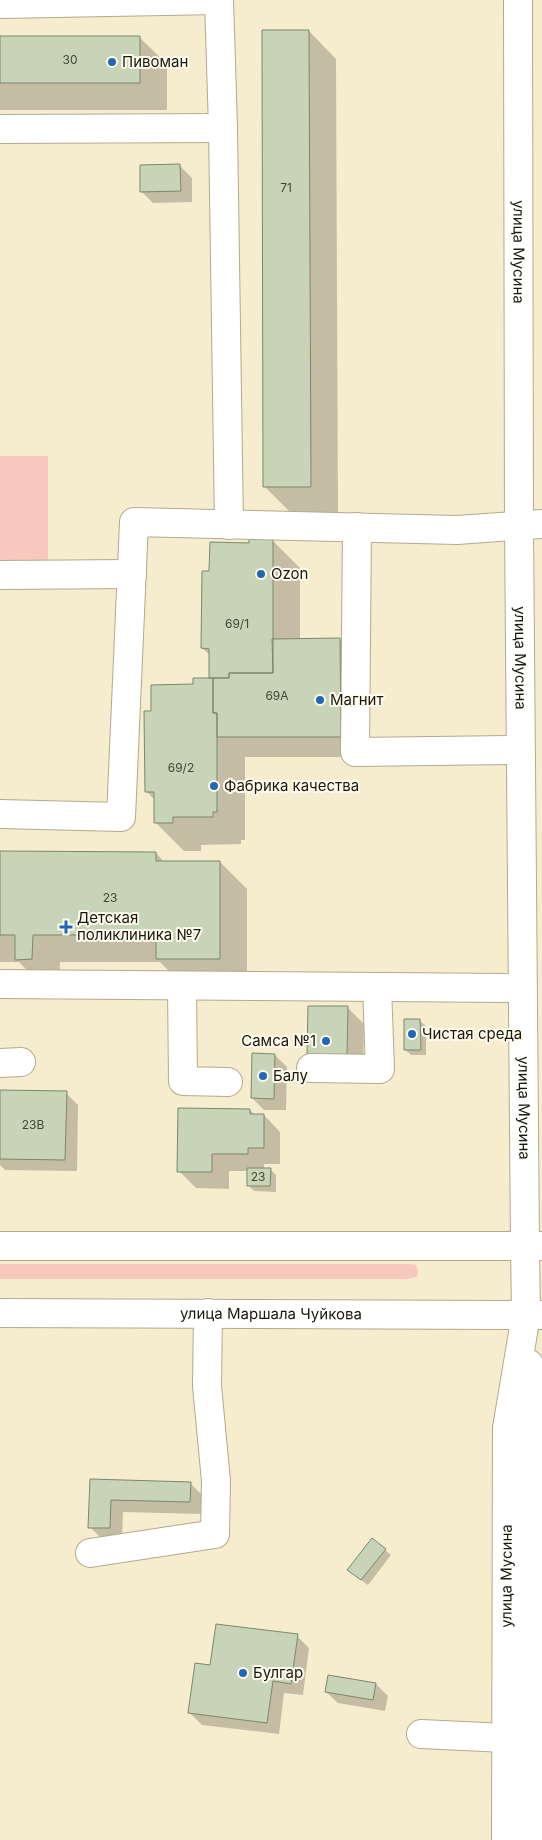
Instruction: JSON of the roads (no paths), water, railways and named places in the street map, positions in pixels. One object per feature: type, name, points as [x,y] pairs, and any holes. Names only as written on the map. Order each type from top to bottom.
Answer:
[{"type":"street","points":[[0,4],[219,0],[223,128],[229,525]]},
{"type":"street","name":"улица Мусина","points":[[518,0],[530,525],[520,750],[532,825],[522,988],[533,1246],[533,1426],[538,1699],[536,1829]]},
{"type":"street","points":[[0,129],[223,128]]},
{"type":"street","points":[[0,814],[121,817],[134,522],[457,530],[530,525]]},
{"type":"street","points":[[357,527],[355,752],[520,750]]},
{"type":"street","points":[[0,576],[132,574]]},
{"type":"street","points":[[0,984],[522,988]]},
{"type":"street","points":[[182,986],[183,1081],[228,1082]]},
{"type":"street","points":[[311,1068],[380,1069],[377,987]]},
{"type":"street","points":[[0,1246],[533,1246]]},
{"type":"street","name":"улица Маршала Чуйкова","points":[[0,1313],[534,1315]]},
{"type":"street","points":[[90,1553],[215,1534],[216,1480],[207,1386],[208,1313]]},
{"type":"street","name":"улица Мусина","points":[[506,1840],[507,1428],[534,1315]]},
{"type":"street","points":[[507,1699],[538,1699]]},
{"type":"street","points":[[421,1734],[506,1738]]},
{"type":"place","name":"Пивоман","points":[[112,62]]},
{"type":"place","name":"Ozon","points":[[261,574]]},
{"type":"place","name":"Магнит","points":[[320,700]]},
{"type":"place","name":"Фабрика качества","points":[[214,786]]},
{"type":"place","name":"Детская поликлиника №7","points":[[66,927]]},
{"type":"place","name":"Чистая среда","points":[[412,1034]]},
{"type":"place","name":"Самса №1","points":[[326,1041]]},
{"type":"place","name":"Балу","points":[[263,1076]]},
{"type":"place","name":"Булгар","points":[[243,1673]]}]
